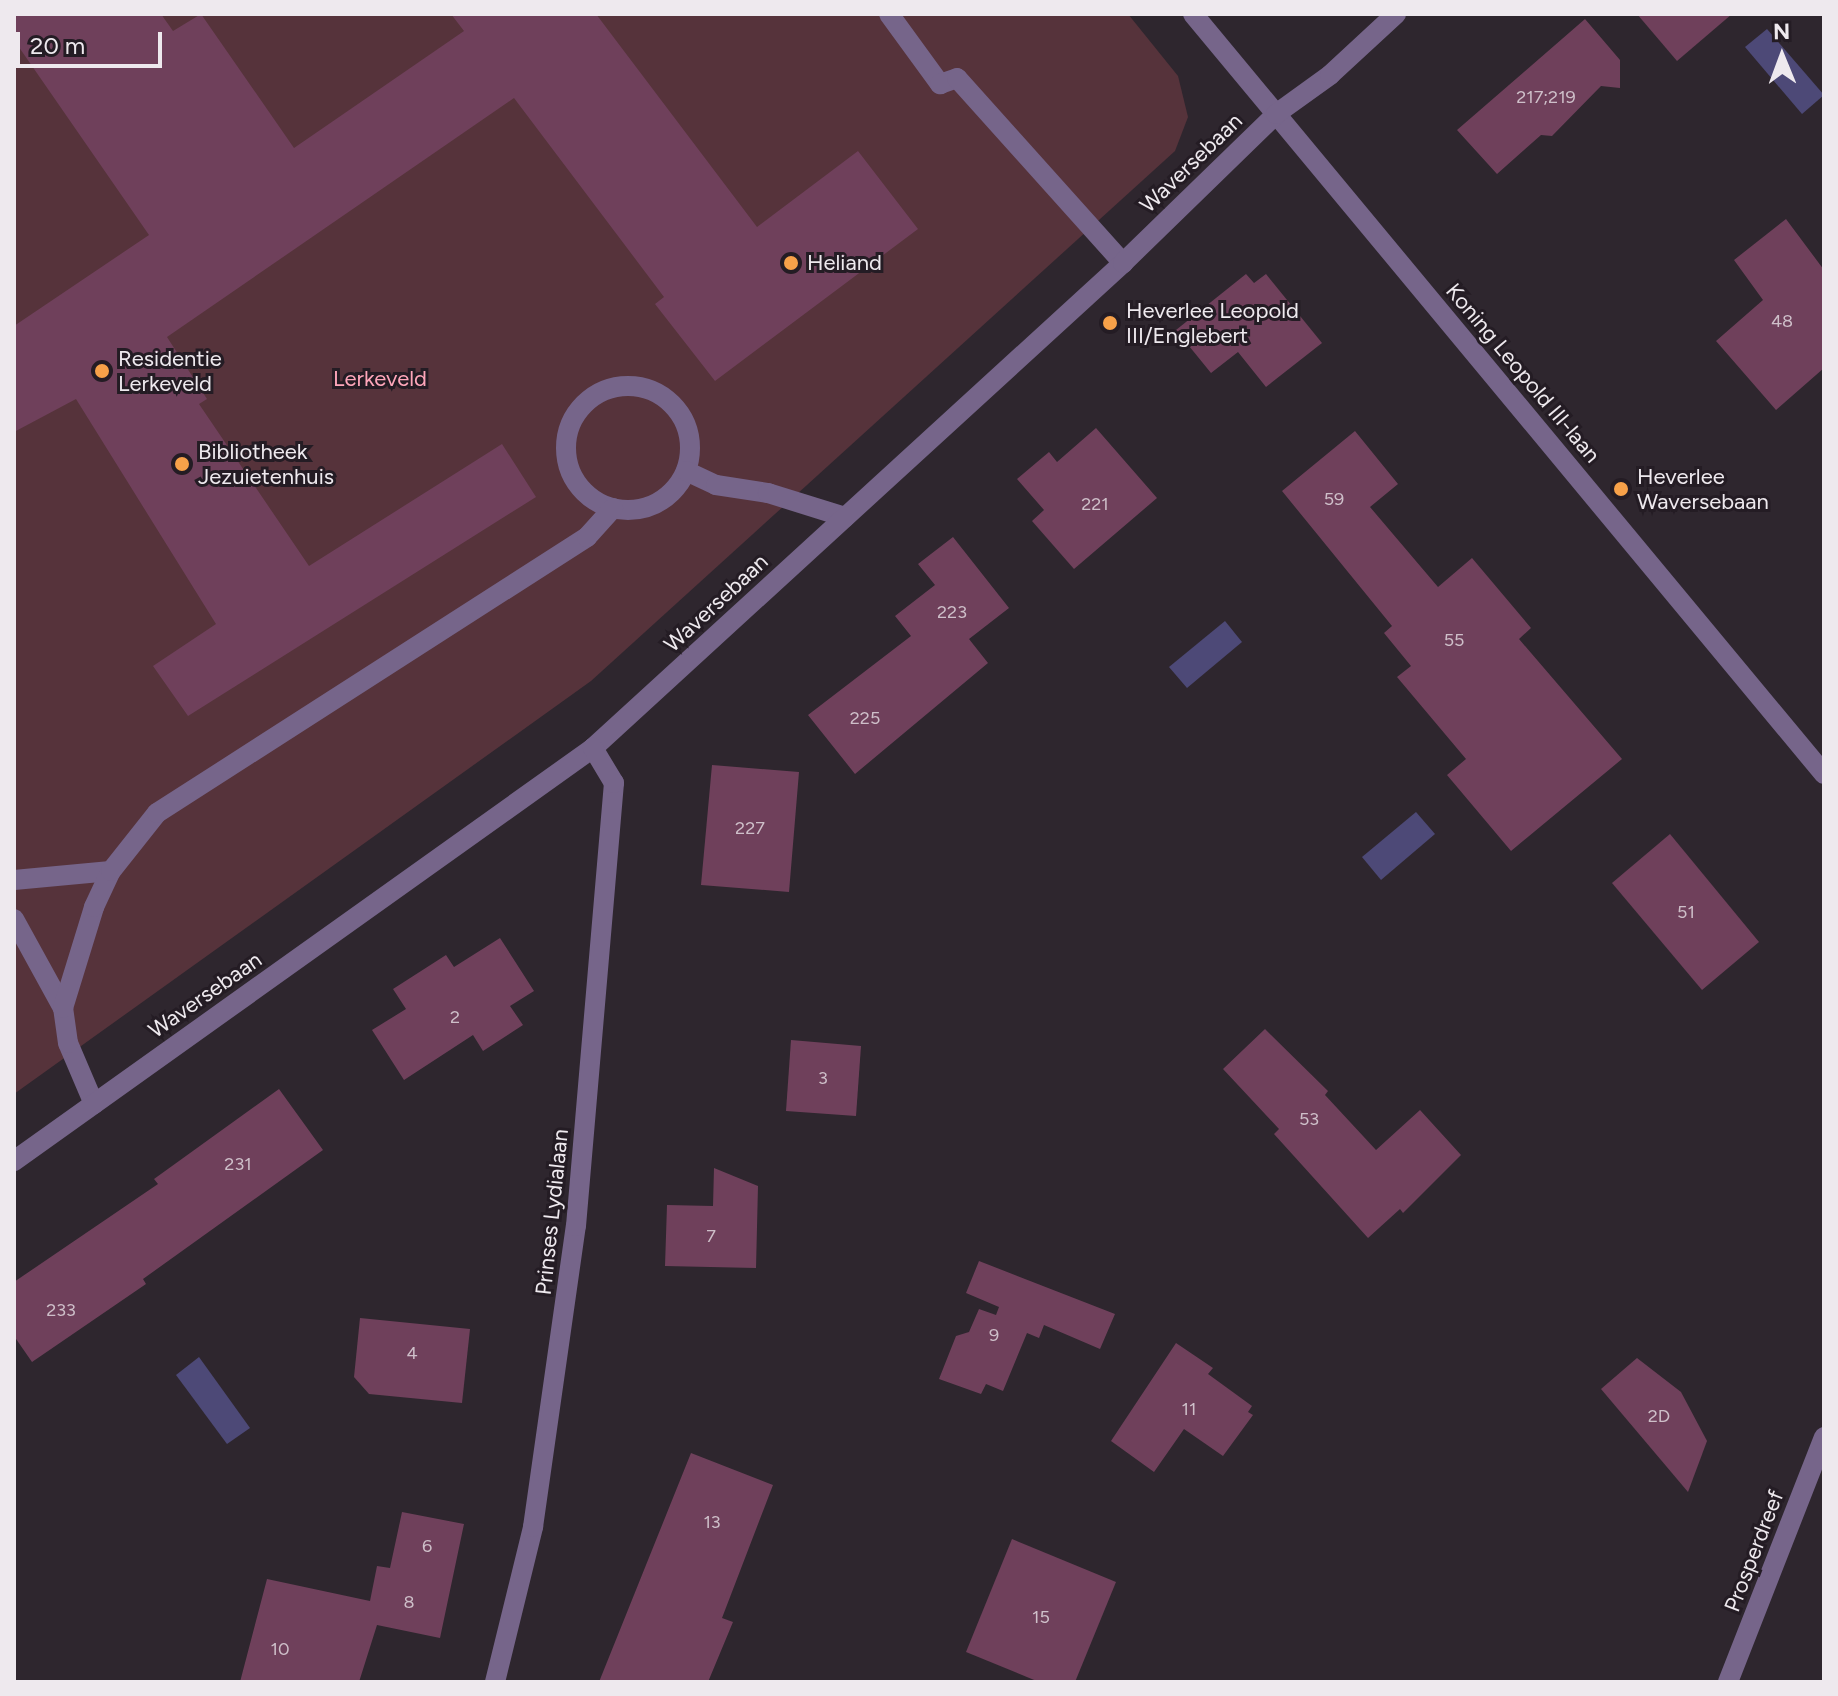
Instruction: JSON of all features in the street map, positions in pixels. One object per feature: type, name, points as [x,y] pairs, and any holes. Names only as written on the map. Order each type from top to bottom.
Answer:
[{"type":"street","points":[[889,14],[940,84],[957,78],[1123,263]]},
{"type":"street","name":"Koning Leopold III-laan","points":[[1193,14],[1824,774]]},
{"type":"street","name":"Waversebaan","points":[[14,1161],[593,748],[1123,263],[1276,114],[1330,75],[1396,14]]},
{"type":"street","points":[[635,386],[670,401],[689,434],[686,471],[664,499],[630,510],[613,508],[593,499],[568,464],[571,423],[599,394],[635,386]]},
{"type":"street","points":[[686,471],[716,485],[768,493],[845,517]]},
{"type":"street","points":[[63,1008],[94,907],[111,871],[157,813],[587,537],[613,508]]},
{"type":"street","name":"Prinses Lydialaan","points":[[495,1682],[533,1527],[575,1240],[614,783],[593,748]]},
{"type":"street","points":[[14,880],[111,871]]},
{"type":"street","points":[[14,919],[63,1008],[68,1043],[94,1104]]},
{"type":"street","name":"Prosperdreef","points":[[1728,1682],[1824,1437]]},
{"type":"green space","name":"Lerkeveld","points":[[14,14],[1128,14],[1178,76],[1188,117],[1175,151],[591,681],[14,1094]]},
{"type":"shaded area","points":[[1767,29],[1824,95],[1802,114],[1745,47]]},
{"type":"shaded area","points":[[1225,621],[1242,642],[1187,688],[1169,667]]},
{"type":"shaded area","points":[[1416,812],[1435,834],[1381,880],[1362,857]]},
{"type":"shaded area","points":[[199,1357],[250,1428],[227,1444],[176,1375]]},
{"type":"building","name":"Residentie Lerkeveld","points":[[14,14],[161,14],[173,31],[201,14],[294,148],[464,31],[451,14],[596,14],[757,227],[858,151],[918,229],[715,381],[655,304],[664,297],[514,98],[167,337],[207,399],[199,404],[309,566],[502,444],[536,497],[188,716],[153,666],[216,624],[76,399],[14,432],[14,326],[149,235],[14,40]]},
{"type":"building","points":[[1637,14],[1732,14],[1677,61]]},
{"type":"building","points":[[1585,19],[1620,60],[1620,88],[1601,86],[1552,136],[1541,135],[1497,174],[1457,130]]},
{"type":"building","points":[[1786,219],[1824,270],[1824,368],[1776,410],[1716,341],[1763,300],[1734,260]]},
{"type":"building","points":[[1246,274],[1254,283],[1266,274],[1322,343],[1266,387],[1238,352],[1211,373],[1176,330]]},
{"type":"building","points":[[1096,428],[1157,498],[1074,569],[1032,521],[1044,510],[1017,479],[1049,452],[1057,462]]},
{"type":"building","points":[[1355,431],[1398,484],[1370,507],[1438,587],[1472,558],[1531,628],[1519,639],[1622,759],[1511,851],[1447,775],[1466,759],[1397,677],[1411,666],[1384,633],[1392,626],[1282,491]]},
{"type":"building","points":[[953,537],[1009,608],[969,639],[988,663],[855,774],[808,715],[911,636],[895,616],[935,585],[918,564]]},
{"type":"building","points":[[712,765],[799,772],[789,892],[701,885]]},
{"type":"building","points":[[1670,834],[1759,942],[1702,990],[1612,883]]},
{"type":"building","points":[[500,938],[534,991],[510,1006],[523,1025],[483,1051],[473,1035],[404,1080],[372,1030],[406,1009],[393,989],[446,955],[454,967]]},
{"type":"building","points":[[1265,1029],[1328,1091],[1325,1095],[1376,1150],[1420,1110],[1461,1155],[1403,1213],[1400,1209],[1368,1238],[1274,1134],[1279,1129],[1223,1069]]},
{"type":"building","points":[[791,1040],[861,1046],[856,1116],[786,1111]]},
{"type":"building","points":[[279,1089],[323,1150],[143,1279],[146,1284],[32,1362],[14,1336],[14,1282],[158,1184],[154,1179]]},
{"type":"building","points":[[714,1168],[758,1186],[756,1268],[665,1266],[667,1205],[713,1206]]},
{"type":"building","points":[[979,1261],[1115,1314],[1100,1349],[1044,1325],[1039,1338],[1027,1333],[1003,1391],[986,1384],[981,1394],[939,1379],[956,1336],[969,1332],[979,1309],[996,1315],[999,1307],[966,1293]]},
{"type":"building","points":[[360,1318],[470,1329],[462,1403],[369,1394],[354,1377]]},
{"type":"building","points":[[1176,1343],[1213,1368],[1208,1374],[1252,1406],[1248,1412],[1253,1415],[1223,1456],[1184,1429],[1154,1472],[1111,1441]]},
{"type":"building","points":[[1637,1358],[1681,1392],[1707,1441],[1688,1492],[1601,1389]]},
{"type":"building","points":[[691,1453],[773,1485],[722,1618],[733,1622],[708,1682],[599,1682]]},
{"type":"building","points":[[402,1512],[464,1524],[440,1638],[377,1625],[359,1682],[240,1682],[267,1579],[370,1601],[377,1566],[390,1568]]},
{"type":"building","points":[[1012,1539],[1116,1582],[1075,1682],[1039,1682],[966,1652]]},
{"type":"place","name":"Heliand","points":[[791,263]]},
{"type":"place","name":"Heverlee Leopold III/Englebert","points":[[1110,323]]},
{"type":"place","name":"Residentie Lerkeveld","points":[[102,371]]},
{"type":"place","name":"Bibliotheek Jezuietenhuis","points":[[182,464]]},
{"type":"place","name":"Heverlee Waversebaan","points":[[1621,489]]}]
